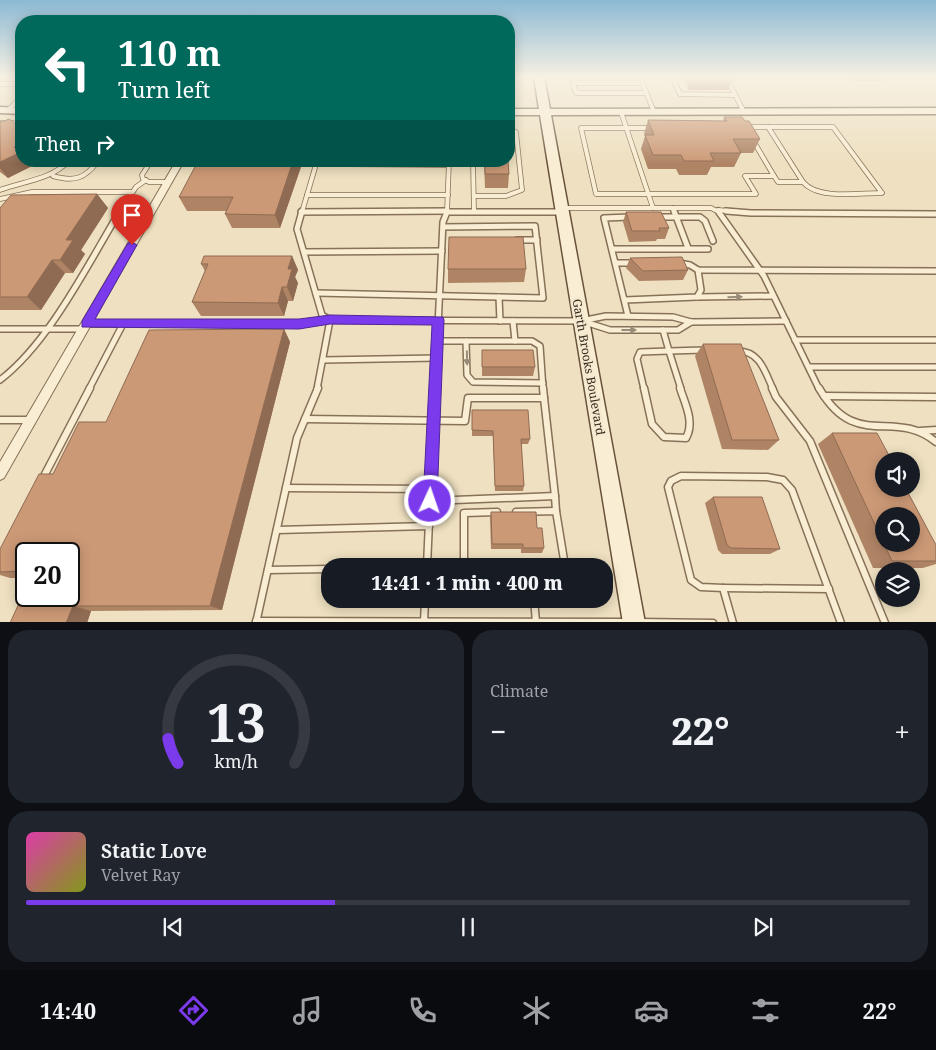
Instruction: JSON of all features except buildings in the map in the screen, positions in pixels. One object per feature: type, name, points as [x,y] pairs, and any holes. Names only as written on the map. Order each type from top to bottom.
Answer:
[{"type":"street","name":"Garth Brooks Boulevard","points":[[544,106],[634,622]]},
{"type":"street","points":[[2,111],[15,110]]},
{"type":"street","points":[[515,112],[654,112],[726,116],[744,112],[936,111]]},
{"type":"street","points":[[0,474],[177,167]]},
{"type":"lane","points":[[651,106],[654,112]]},
{"type":"lane","points":[[741,106],[744,112]]},
{"type":"lane","points":[[621,112],[653,208]]},
{"type":"lane","points":[[0,123],[15,123]]},
{"type":"lane","points":[[738,127],[745,127],[768,127],[833,127],[882,193],[819,193],[809,189],[768,127]]},
{"type":"lane","points":[[745,127],[778,182],[803,182]]},
{"type":"lane","points":[[655,128],[581,128],[596,194],[756,194],[746,176],[774,176]]},
{"type":"lane","points":[[474,196],[517,195],[522,190],[515,132]]},
{"type":"lane","points":[[53,176],[64,167]]},
{"type":"lane","points":[[0,190],[14,184],[53,176],[80,179],[87,176],[94,167]]},
{"type":"lane","points":[[146,180],[142,175],[147,167]]},
{"type":"lane","points":[[315,167],[297,229],[322,315],[330,320]]},
{"type":"lane","points":[[427,558],[442,240],[447,212],[449,167]]},
{"type":"lane","points":[[473,167],[474,212]]},
{"type":"lane","points":[[0,380],[11,373],[46,329],[132,192],[146,180],[168,182]]},
{"type":"lane","points":[[0,199],[32,192],[132,192]]},
{"type":"lane","points":[[27,199],[32,192]]},
{"type":"lane","points":[[306,195],[448,195]]},
{"type":"lane","points":[[621,208],[624,217]]},
{"type":"lane","points":[[301,212],[474,212],[621,208],[711,208],[751,213],[936,214]]},
{"type":"lane","points":[[674,208],[688,248]]},
{"type":"lane","points":[[718,210],[726,225],[755,259],[808,367],[834,410],[849,420],[873,427],[920,431],[936,430]]},
{"type":"lane","points":[[628,316],[604,218],[632,217]]},
{"type":"lane","points":[[650,217],[700,217],[704,221],[713,242]]},
{"type":"lane","points":[[316,293],[543,298],[536,226],[443,227]]},
{"type":"lane","points":[[442,240],[452,240]]},
{"type":"lane","points":[[509,240],[537,240]]},
{"type":"lane","points":[[612,249],[708,249]]},
{"type":"lane","points":[[304,252],[442,252]]},
{"type":"lane","points":[[616,263],[643,263]]},
{"type":"lane","points":[[676,263],[690,265],[698,270],[936,271]]},
{"type":"lane","points":[[697,297],[701,290],[698,270]]},
{"type":"lane","points":[[625,300],[631,298],[773,296]]},
{"type":"lane","points":[[499,297],[500,320]]},
{"type":"lane","points":[[0,330],[123,324],[299,324],[330,320],[581,321],[606,316],[673,317],[691,322],[786,321]]},
{"type":"lane","points":[[330,320],[317,391],[296,438],[256,622],[714,622]]},
{"type":"lane","points":[[513,320],[516,341]]},
{"type":"lane","points":[[581,321],[610,330],[678,330],[691,322]]},
{"type":"lane","points":[[40,485],[123,324]]},
{"type":"lane","points":[[663,330],[669,350],[690,420],[690,431],[686,438],[664,437],[652,424],[637,359],[640,352],[669,350],[718,351]]},
{"type":"lane","points":[[795,340],[936,340]]},
{"type":"lane","points":[[437,341],[532,341],[540,346],[556,511],[564,558]]},
{"type":"lane","points":[[466,341],[467,375],[473,382],[543,383]]},
{"type":"lane","points":[[728,351],[747,351],[761,361],[776,397],[810,441],[886,622]]},
{"type":"lane","points":[[323,360],[437,358]]},
{"type":"lane","points":[[808,367],[936,367]]},
{"type":"lane","points":[[824,396],[936,397]]},
{"type":"lane","points":[[305,419],[465,420],[468,398],[544,398]]},
{"type":"lane","points":[[0,420],[31,420]]},
{"type":"lane","points":[[873,427],[877,435]]},
{"type":"lane","points":[[920,431],[936,442]]},
{"type":"lane","points":[[829,589],[701,587],[691,580],[668,488],[671,481],[681,476],[767,477],[783,480],[792,490],[829,589],[841,622]]},
{"type":"lane","points":[[286,488],[430,489]]},
{"type":"lane","points":[[430,501],[555,496]]},
{"type":"lane","points":[[510,512],[556,511]]},
{"type":"lane","points":[[464,558],[464,513],[501,512]]},
{"type":"lane","points":[[276,530],[429,526]]},
{"type":"lane","points":[[268,570],[321,569]]},
{"type":"lane","points":[[723,588],[733,622]]},
{"type":"lane","points":[[424,622],[425,608]]},
{"type":"lane","points":[[535,608],[536,622]]},
{"type":"route","points":[[132,245],[86,324],[299,324],[330,320],[438,320],[430,501]]}]
